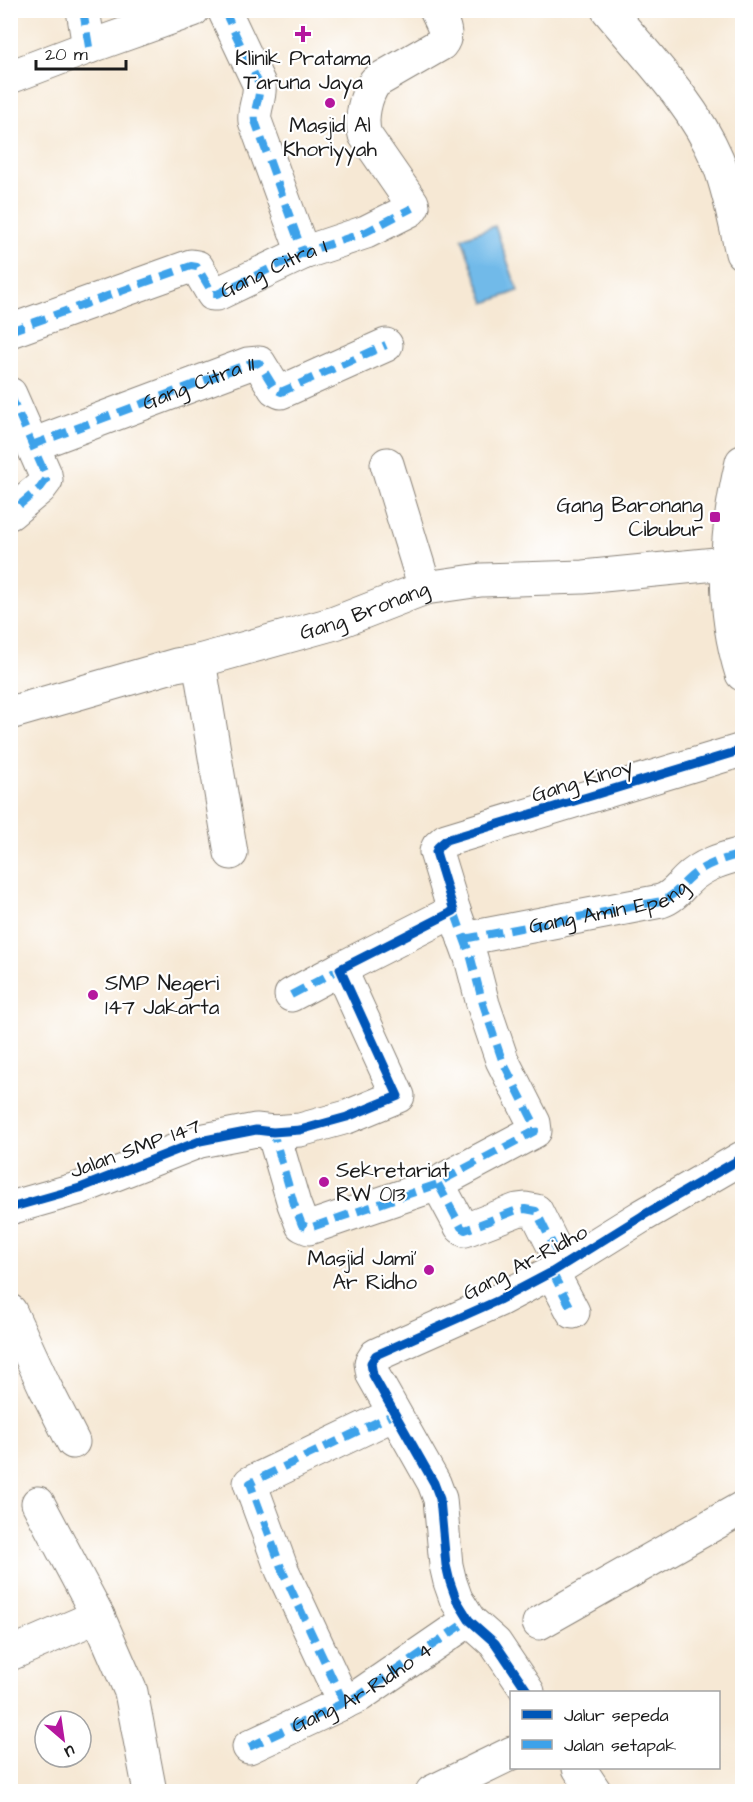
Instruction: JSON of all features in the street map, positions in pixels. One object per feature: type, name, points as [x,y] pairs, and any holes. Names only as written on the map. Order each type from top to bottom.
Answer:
[{"type":"street","points":[[83,10],[89,47]]},
{"type":"street","points":[[10,77],[193,10]]},
{"type":"street","points":[[224,10],[259,84],[259,97],[254,112],[255,121],[303,253]]},
{"type":"street","name":"Gang Citra I","points":[[10,331],[191,266],[197,267],[215,295],[303,253],[366,232],[412,208],[412,203],[365,135],[362,126],[363,114],[375,82],[441,44],[445,39],[445,32],[436,10]]},
{"type":"street","points":[[608,10],[685,104],[718,160],[742,253]]},
{"type":"street","name":"Gang Citra II","points":[[32,446],[248,364],[259,363],[275,389],[281,392],[386,345]]},
{"type":"street","points":[[10,394],[45,474],[45,483],[10,513]]},
{"type":"street","points":[[387,464],[425,588]]},
{"type":"street","points":[[742,467],[731,520],[726,563],[729,608],[742,674]]},
{"type":"street","name":"Gang Bronang","points":[[10,713],[335,622],[425,588],[481,580],[583,577],[726,563]]},
{"type":"street","points":[[199,661],[231,853]]},
{"type":"street","name":"Gang Kinoy","points":[[459,925],[436,852],[446,840],[742,750]]},
{"type":"street","name":"Gang Amin Epeng","points":[[291,995],[340,969],[459,925],[661,901],[672,896],[687,879],[703,868],[722,859],[742,854]]},
{"type":"street","points":[[273,1132],[294,1204],[302,1225],[309,1228],[438,1184],[532,1133],[536,1127],[502,1060],[459,925]]},
{"type":"street","name":"Jalan SMP 147","points":[[10,1208],[80,1188],[200,1141],[256,1130],[273,1132],[300,1130],[347,1117],[398,1096],[340,969]]},
{"type":"street","name":"Gang Ar-Ridho","points":[[394,1414],[373,1375],[371,1363],[376,1355],[499,1299],[558,1268],[742,1158]]},
{"type":"street","points":[[438,1184],[461,1227],[465,1230],[517,1210],[536,1211],[573,1312]]},
{"type":"street","points":[[10,1311],[45,1387],[74,1442]]},
{"type":"street","points":[[344,1703],[282,1570],[250,1483],[394,1414],[440,1498],[446,1565],[456,1599],[469,1620],[495,1643],[527,1691]]},
{"type":"street","points":[[38,1503],[98,1616],[131,1692],[150,1791]]},
{"type":"street","points":[[539,1623],[742,1508]]},
{"type":"street","points":[[10,1654],[98,1616]]},
{"type":"street","name":"Gang Ar-Ridho 4","points":[[249,1747],[360,1695],[469,1620]]},
{"type":"street","points":[[432,1791],[510,1754]]},
{"type":"street","points":[[580,1769],[595,1791]]},
{"type":"water","points":[[495,226],[518,291],[485,303],[462,238]]},
{"type":"marked path","points":[[83,10],[89,47]]},
{"type":"marked path","points":[[224,10],[259,84],[255,121],[303,253]]},
{"type":"marked path","points":[[10,331],[191,266],[197,267],[213,294],[217,294],[303,253],[366,232],[412,208]]},
{"type":"marked path","points":[[32,445],[248,364],[259,363],[275,389],[281,392],[386,345]]},
{"type":"marked path","points":[[10,394],[46,480],[40,488],[10,513]]},
{"type":"marked path","points":[[464,939],[661,901],[672,895],[699,870],[720,860],[742,854]]},
{"type":"marked path","points":[[278,1132],[273,1132],[294,1204],[302,1225],[309,1228],[438,1184],[535,1131],[534,1123],[502,1060],[454,911]]},
{"type":"marked path","points":[[291,995],[340,969]]},
{"type":"marked path","points":[[438,1184],[461,1227],[465,1230],[517,1210],[536,1211],[563,1265]]},
{"type":"marked path","points":[[552,1272],[573,1312]]},
{"type":"marked path","points":[[344,1703],[282,1570],[250,1483],[394,1414]]},
{"type":"marked path","points":[[249,1747],[360,1695],[469,1620],[467,1617]]},
{"type":"cycle path","points":[[10,1208],[80,1188],[200,1141],[256,1130],[273,1132],[300,1130],[347,1117],[398,1096],[340,969],[454,911],[436,852],[438,847],[446,840],[742,750]]},
{"type":"cycle path","points":[[527,1691],[495,1643],[469,1620],[456,1599],[446,1565],[440,1499],[434,1483],[373,1375],[371,1363],[376,1355],[499,1300],[552,1272],[742,1158]]},
{"type":"place","name":"Klinik Pratama Taruna Jaya","points":[[303,34]]},
{"type":"place","name":"Masjid Al Khoriyyah","points":[[330,103]]},
{"type":"place","name":"Gang Baronang Cibubur","points":[[715,517]]},
{"type":"place","name":"SMP Negeri 147 Jakarta","points":[[93,995]]},
{"type":"place","name":"Sekretariat RW 013","points":[[324,1182]]},
{"type":"place","name":"Masjid Jami' Ar Ridho","points":[[429,1270]]}]
